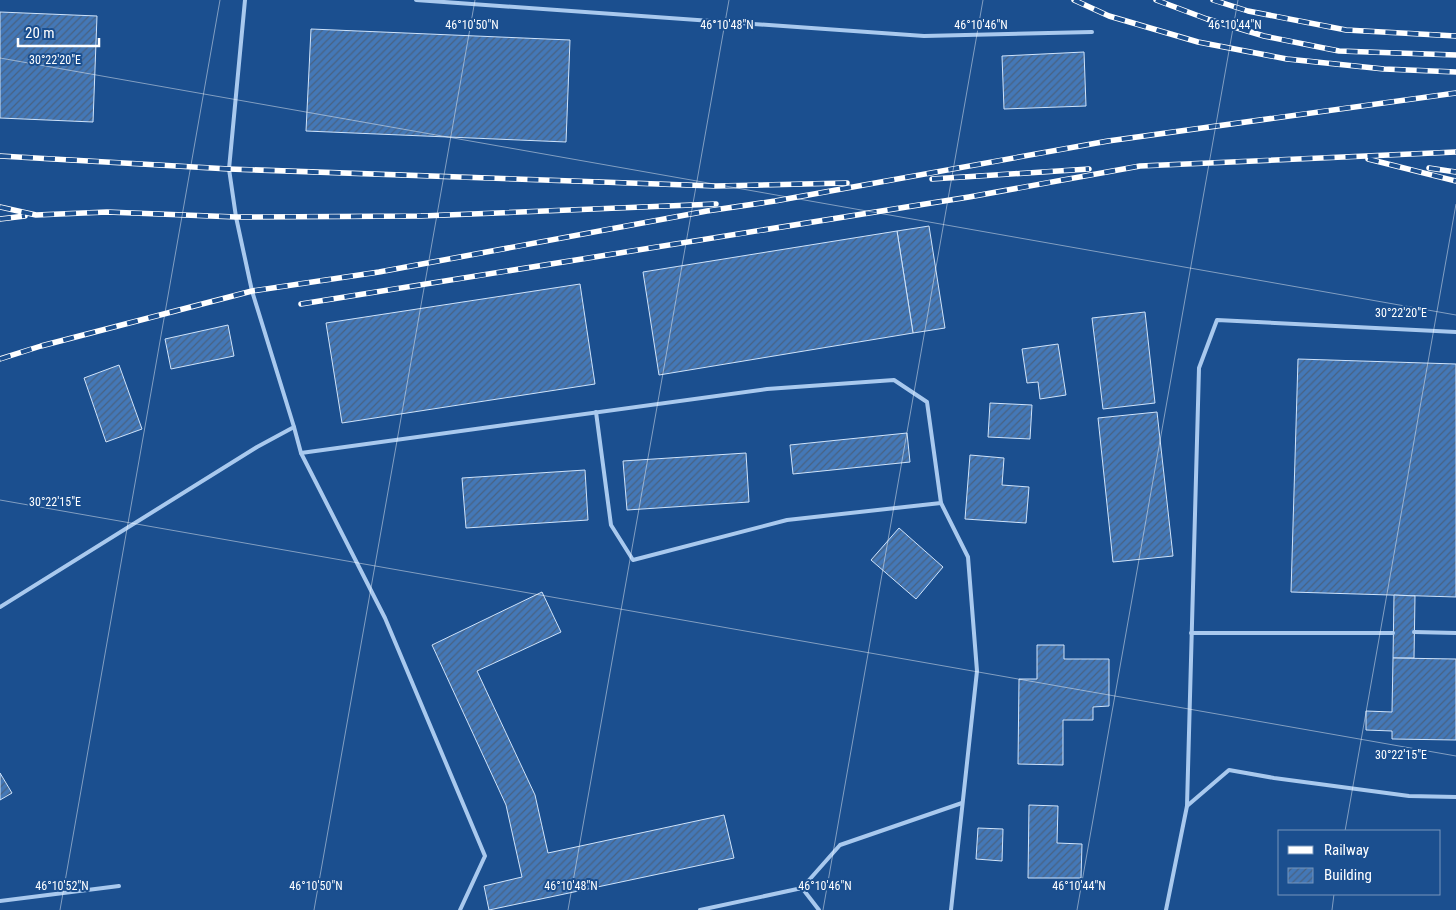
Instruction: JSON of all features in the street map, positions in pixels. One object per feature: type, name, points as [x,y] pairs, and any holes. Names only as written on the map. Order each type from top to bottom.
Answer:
[{"type":"lane","points":[[245,0],[229,169],[236,217],[252,291],[301,453],[385,618],[485,856],[460,910]]},
{"type":"lane","points":[[416,0],[924,36],[1092,32]]},
{"type":"lane","points":[[1166,910],[1186,806],[1199,368],[1217,320],[1456,332]]},
{"type":"lane","points":[[301,453],[767,388],[894,380],[927,402],[942,503],[968,557],[977,671],[951,910]]},
{"type":"lane","points":[[596,412],[611,525],[633,560],[787,520],[942,503]]},
{"type":"lane","points":[[0,608],[248,452],[294,427]]},
{"type":"lane","points":[[1414,632],[1456,633]]},
{"type":"lane","points":[[1192,633],[1393,633]]},
{"type":"lane","points":[[1186,806],[1229,770],[1409,796],[1456,797]]},
{"type":"lane","points":[[700,910],[802,888],[840,845],[962,803]]},
{"type":"lane","points":[[0,901],[119,886]]},
{"type":"lane","points":[[802,888],[819,910]]},
{"type":"building","points":[[0,12],[97,16],[93,122],[0,118]]},
{"type":"building","points":[[311,29],[570,40],[566,142],[306,131]]},
{"type":"building","points":[[1084,52],[1086,106],[1004,109],[1002,56]]},
{"type":"building","points":[[929,226],[945,328],[913,333],[897,231]]},
{"type":"building","points":[[897,231],[913,333],[659,375],[643,272]]},
{"type":"building","points":[[580,284],[595,384],[342,423],[326,323]]},
{"type":"building","points":[[1145,312],[1155,403],[1103,409],[1092,318]]},
{"type":"building","points":[[228,325],[234,356],[171,369],[165,339]]},
{"type":"building","points":[[1058,344],[1066,395],[1040,399],[1038,382],[1027,383],[1022,349]]},
{"type":"building","points":[[1298,359],[1456,364],[1456,597],[1291,592]]},
{"type":"building","points":[[119,365],[142,429],[106,442],[84,378]]},
{"type":"building","points":[[990,403],[1032,405],[1030,439],[988,437]]},
{"type":"building","points":[[1157,412],[1173,556],[1113,562],[1098,418]]},
{"type":"building","points":[[907,433],[910,462],[793,474],[790,445]]},
{"type":"building","points":[[746,453],[749,502],[627,510],[623,461]]},
{"type":"building","points":[[970,455],[1004,458],[1002,485],[1029,487],[1026,523],[965,519]]},
{"type":"building","points":[[585,470],[588,520],[466,528],[462,478]]},
{"type":"building","points":[[899,528],[943,567],[916,599],[871,560]]},
{"type":"building","points":[[542,592],[561,632],[477,671],[535,795],[548,853],[724,815],[734,858],[489,910],[484,886],[522,877],[506,805],[432,645]]},
{"type":"building","points":[[1394,595],[1415,596],[1414,658],[1393,658]]},
{"type":"building","points":[[1037,645],[1064,645],[1064,659],[1109,659],[1109,706],[1093,707],[1093,720],[1063,720],[1063,765],[1018,764],[1019,679],[1037,679]]},
{"type":"building","points":[[1393,658],[1456,659],[1456,740],[1392,739],[1392,731],[1366,730],[1366,711],[1392,712]]},
{"type":"building","points":[[0,773],[12,793],[0,800]]},
{"type":"building","points":[[1029,805],[1058,806],[1057,843],[1082,844],[1081,878],[1028,878]]},
{"type":"building","points":[[978,828],[1003,829],[1002,861],[976,859]]},
{"type":"railway","points":[[1074,0],[1109,16],[1198,42],[1287,59],[1384,69],[1456,72]]},
{"type":"railway","points":[[1156,0],[1207,19],[1264,36],[1339,51],[1456,55]]},
{"type":"railway","points":[[1213,0],[1248,11],[1346,30],[1456,36]]},
{"type":"railway","points":[[0,359],[41,346],[252,291],[379,272],[707,211],[775,201],[1108,141],[1456,93]]},
{"type":"railway","points":[[301,304],[969,197],[1140,166],[1456,152]]},
{"type":"railway","points":[[0,156],[229,169],[715,186],[847,183]]},
{"type":"railway","points":[[1368,159],[1456,181]]},
{"type":"railway","points":[[1429,168],[1456,172]]},
{"type":"railway","points":[[932,179],[1089,169]]},
{"type":"railway","points":[[0,207],[36,215],[107,212],[236,217],[421,216],[716,204]]},
{"type":"railway","points":[[0,219],[25,216]]}]
